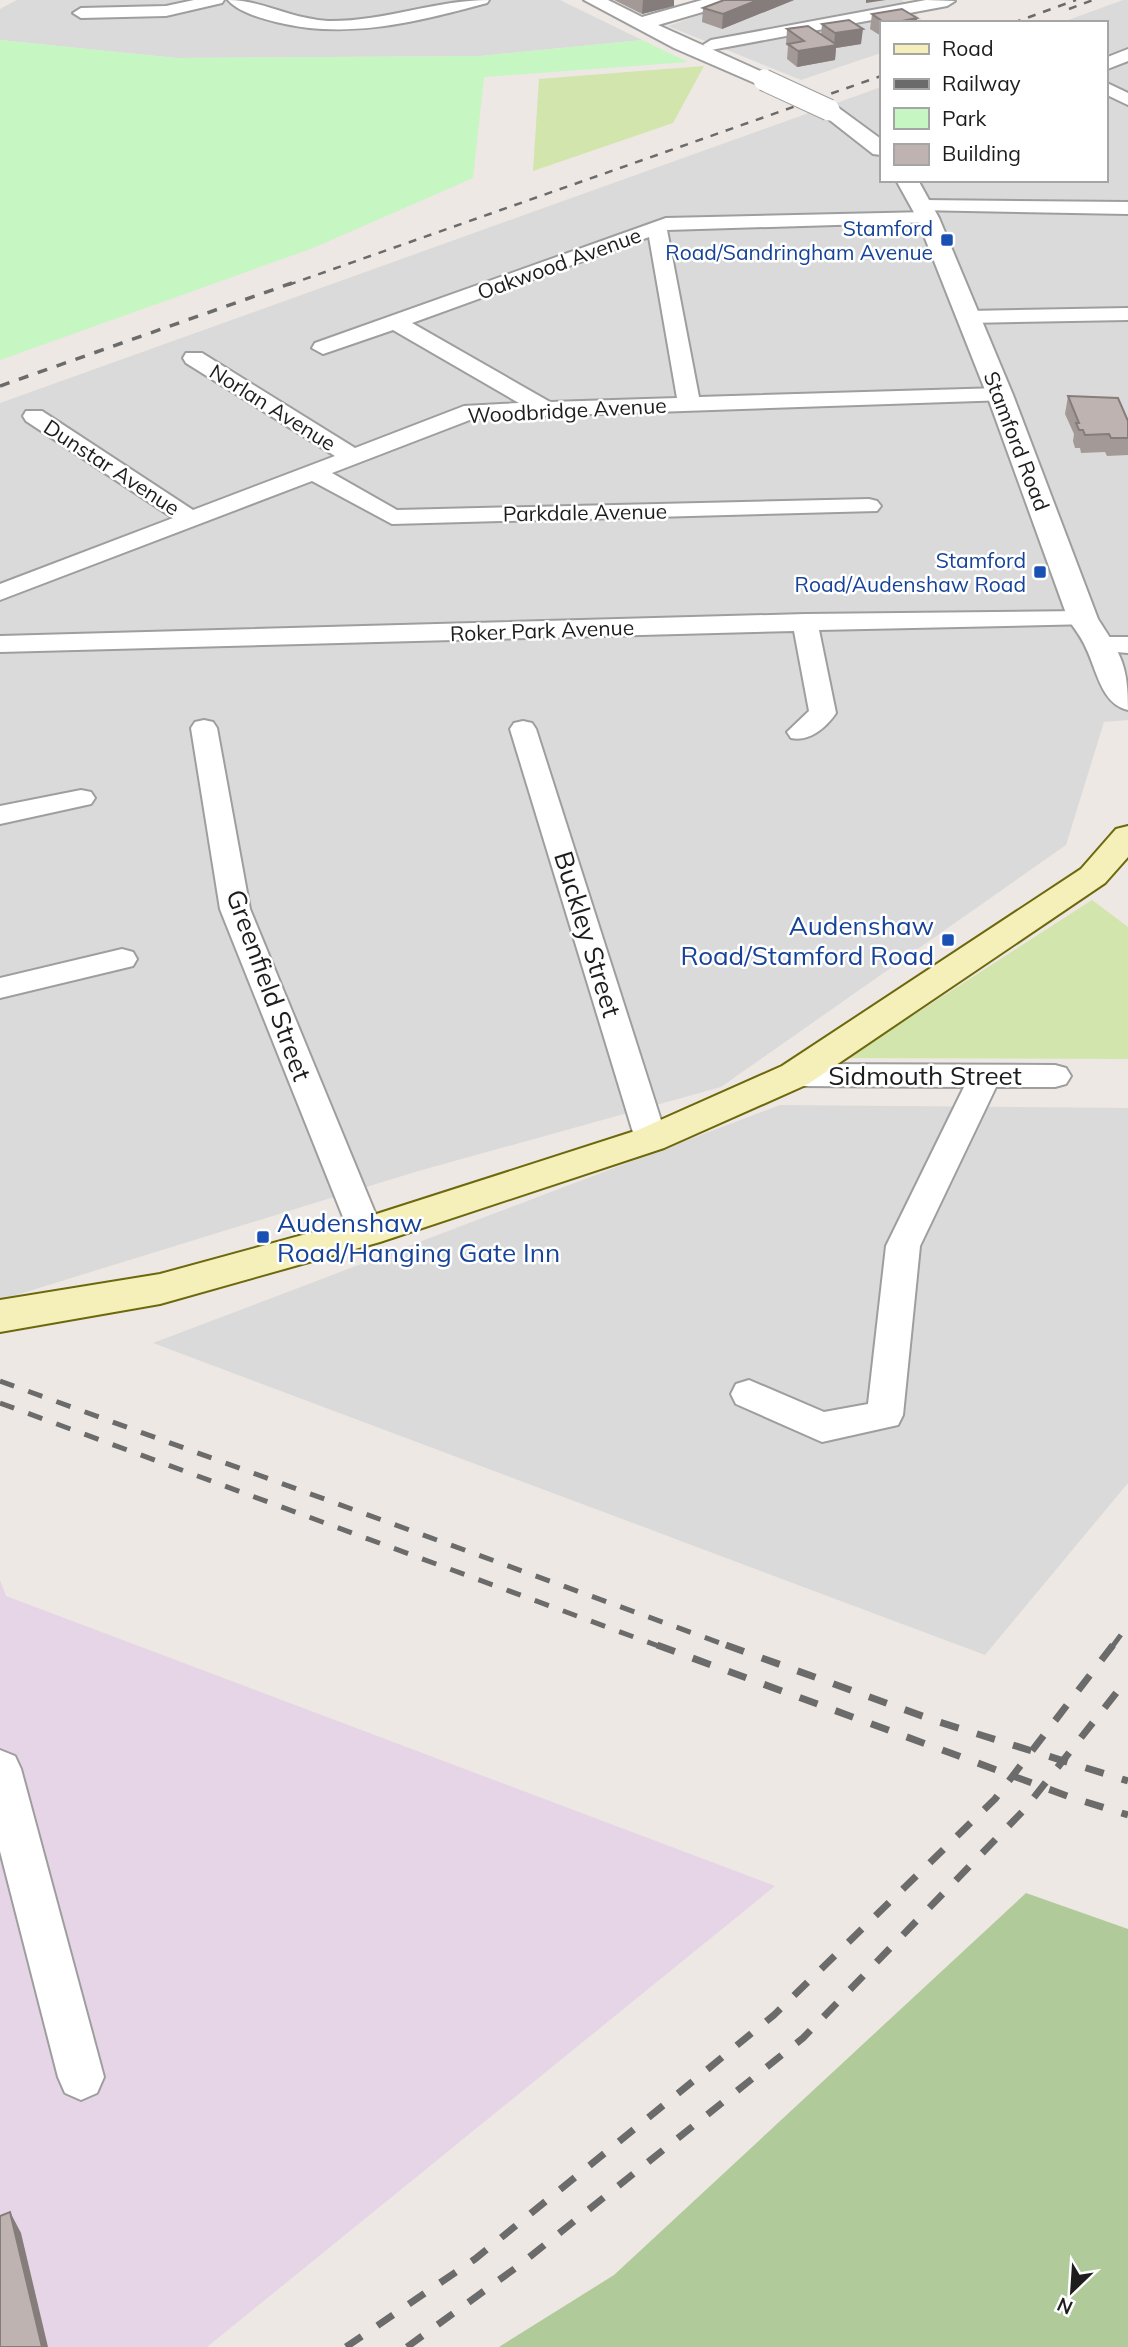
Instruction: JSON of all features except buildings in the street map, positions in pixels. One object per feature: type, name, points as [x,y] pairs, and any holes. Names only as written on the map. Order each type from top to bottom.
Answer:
[{"type":"main road","points":[[0,1316],[160,1289],[366,1232],[652,1139],[794,1075],[1093,876],[1128,836]]},
{"type":"street","points":[[81,13],[166,11],[216,0]]},
{"type":"street","points":[[236,0],[276,18],[341,26],[403,20],[481,0]]},
{"type":"street","points":[[593,0],[681,44],[713,51],[764,80],[829,110],[880,148]]},
{"type":"street","points":[[643,23],[723,0]]},
{"type":"street","points":[[713,51],[946,0]]},
{"type":"street","points":[[1107,64],[1128,54]]},
{"type":"street","points":[[1107,88],[1128,100]]},
{"type":"street","name":"Stamford Road","points":[[908,182],[926,212],[1000,395],[1083,619],[1100,645],[1121,694],[1128,701]]},
{"type":"street","name":"Oakwood Avenue","points":[[323,348],[666,224],[926,212],[1031,199],[1128,208]]},
{"type":"street","points":[[657,227],[690,404]]},
{"type":"street","points":[[967,317],[1128,314]]},
{"type":"street","points":[[397,323],[544,408]]},
{"type":"street","name":"Norlan Avenue","points":[[194,358],[351,456]]},
{"type":"street","name":"Woodbridge Avenue","points":[[0,593],[472,411],[1000,395]]},
{"type":"street","name":"Dunstar Avenue","points":[[34,416],[190,519]]},
{"type":"street","name":"Parkdale Avenue","points":[[313,472],[392,517],[869,506]]},
{"type":"street","name":"Roker Park Avenue","points":[[0,644],[228,640],[806,622],[1083,619]]},
{"type":"street","points":[[800,732],[823,713],[806,622]]},
{"type":"street","points":[[1100,645],[1128,645]]},
{"type":"street","name":"Greenfield Street","points":[[204,728],[235,909],[366,1232]]},
{"type":"street","name":"Buckley Street","points":[[523,729],[652,1139]]},
{"type":"street","points":[[0,815],[80,797]]},
{"type":"street","points":[[0,988],[122,959]]},
{"type":"street","name":"Sidmouth Street","points":[[794,1075],[1055,1076]]},
{"type":"street","points":[[749,1394],[822,1427],[885,1415],[903,1246],[985,1076]]},
{"type":"street","points":[[0,1769],[81,2077]]},
{"type":"shaded area","points":[[17,0],[560,0],[642,40],[480,56],[176,58],[0,40],[0,9]]},
{"type":"shaded area","points":[[743,0],[902,0],[923,21],[880,21],[880,53],[801,80],[668,26]]},
{"type":"shaded area","points":[[1128,0],[1128,720],[1104,722],[1066,845],[721,1087],[415,1172],[0,1300],[0,403],[880,87],[880,182],[1107,182],[1107,21],[1065,21]]},
{"type":"shaded area","points":[[780,1105],[1128,1108],[1128,1483],[985,1655],[153,1343]]},
{"type":"shaded area","points":[[0,1580],[6,1596],[775,1886],[207,2347],[0,2347]]},
{"type":"green space","points":[[0,40],[176,58],[480,56],[642,40],[688,62],[484,77],[473,178],[313,248],[0,360]]},
{"type":"green space","points":[[704,66],[673,123],[533,171],[539,79]]},
{"type":"green space","points":[[1092,900],[1128,927],[1128,1059],[847,1058]]},
{"type":"green space","points":[[1026,1893],[1128,1929],[1128,2347],[499,2347],[614,2275]]},
{"type":"railway","points":[[1018,21],[1076,0]]},
{"type":"railway","points":[[1069,9],[1093,0]]},
{"type":"railway","points":[[288,285],[880,76]]},
{"type":"railway","points":[[0,386],[292,283]]},
{"type":"railway","points":[[0,1381],[731,1647]]},
{"type":"railway","points":[[0,1403],[661,1647]]},
{"type":"railway","points":[[1112,1647],[1128,1625]]},
{"type":"railway","points":[[657,1645],[1013,1776]]},
{"type":"railway","points":[[726,1645],[936,1721],[1032,1751]]},
{"type":"railway","points":[[1032,1751],[1113,1645]]},
{"type":"railway","points":[[1063,1761],[1128,1678]]},
{"type":"railway","points":[[1013,1776],[1032,1751]]},
{"type":"railway","points":[[1032,1751],[1063,1761]]},
{"type":"railway","points":[[1042,1787],[1063,1761]]},
{"type":"railway","points":[[1063,1761],[1128,1781]]},
{"type":"railway","points":[[346,2347],[475,2259],[774,2015],[995,1799],[1013,1776]]},
{"type":"railway","points":[[1013,1776],[1042,1787]]},
{"type":"railway","points":[[407,2347],[517,2267],[803,2038],[1024,1810],[1042,1787]]},
{"type":"railway","points":[[1042,1787],[1128,1815]]},
{"type":"place","name":"Stamford Road/Sandringham Avenue","points":[[947,240]]},
{"type":"place","name":"Stamford Road/Audenshaw Road","points":[[1040,572]]},
{"type":"place","name":"Audenshaw Road/Stamford Road","points":[[948,940]]},
{"type":"place","name":"Audenshaw Road/Hanging Gate Inn","points":[[263,1237]]}]
